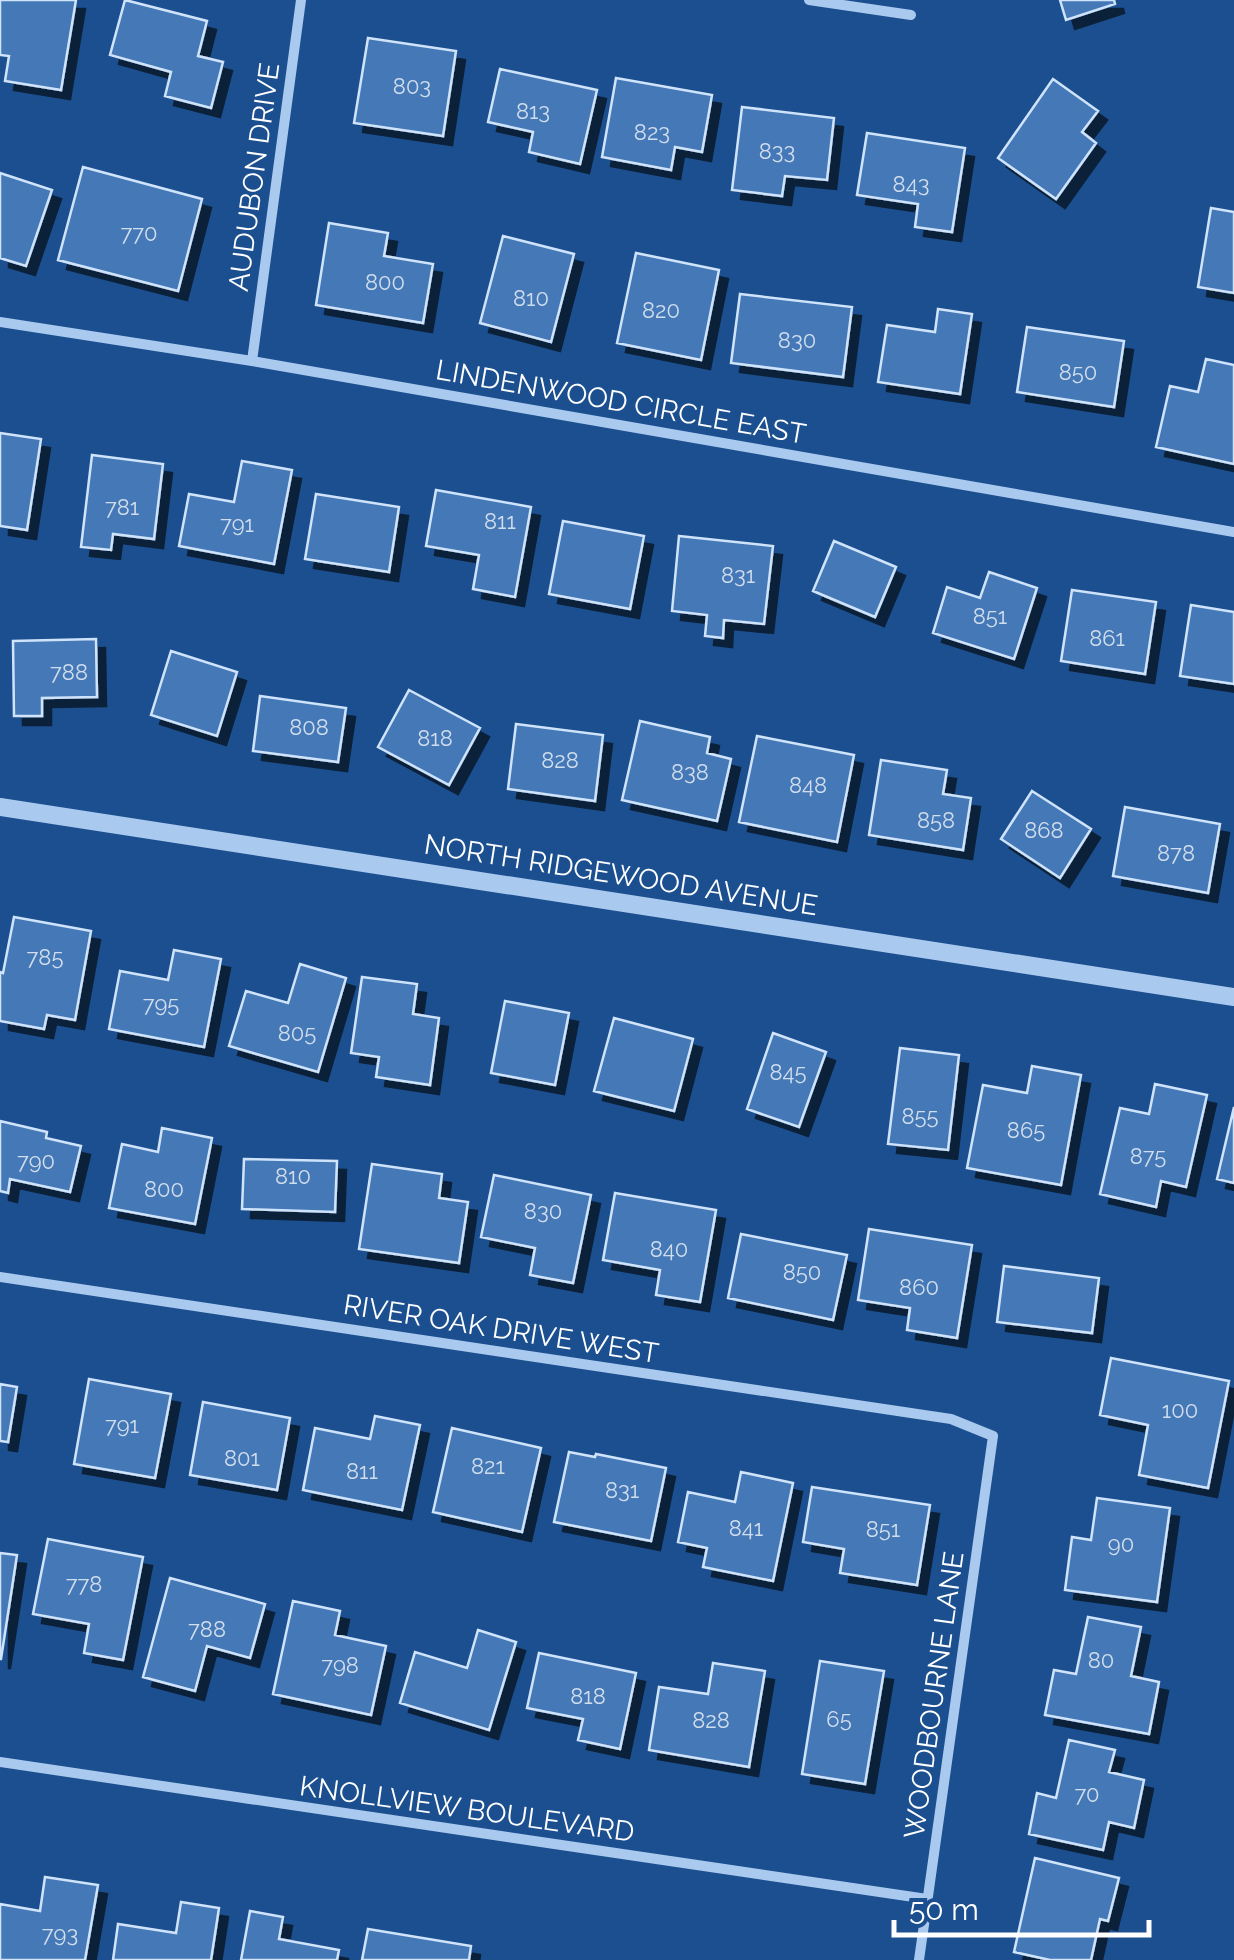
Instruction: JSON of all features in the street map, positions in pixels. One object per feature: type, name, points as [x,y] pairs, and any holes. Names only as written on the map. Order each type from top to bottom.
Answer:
[{"type":"street","name":"AUDUBON DRIVE","points":[[252,361],[301,0]]},
{"type":"street","points":[[810,0],[912,15]]},
{"type":"street","name":"LINDENWOOD CIRCLE EAST","points":[[0,322],[252,361],[1234,532]]},
{"type":"street","name":"NORTH RIDGEWOOD AVENUE","points":[[0,807],[1234,998]]},
{"type":"street","name":"RIVER OAK DRIVE WEST","points":[[0,1277],[950,1419],[993,1436]]},
{"type":"street","name":"WOODBOURNE LANE","points":[[920,1960],[993,1436]]},
{"type":"street","name":"KNOLLVIEW BOULEVARD","points":[[0,1762],[927,1899]]},
{"type":"building","points":[[0,0],[76,0],[61,90],[5,81],[9,56],[0,55]]},
{"type":"building","points":[[125,0],[207,21],[198,56],[223,62],[211,108],[165,96],[171,72],[110,55]]},
{"type":"building","points":[[1060,0],[1114,0],[1115,4],[1066,20]]},
{"type":"building","points":[[368,38],[456,51],[443,136],[354,123]]},
{"type":"building","points":[[500,69],[597,90],[580,164],[529,152],[533,132],[488,122]]},
{"type":"building","points":[[616,78],[712,95],[702,152],[675,147],[671,170],[602,157]]},
{"type":"building","points":[[1053,79],[1098,111],[1082,132],[1096,143],[1056,199],[998,158]]},
{"type":"building","points":[[742,107],[834,118],[827,180],[785,176],[782,196],[732,190]]},
{"type":"building","points":[[867,133],[965,148],[952,232],[915,227],[918,204],[857,195]]},
{"type":"building","points":[[83,167],[202,199],[178,291],[58,260]]},
{"type":"building","points":[[0,173],[52,190],[26,266],[0,258]]},
{"type":"building","points":[[1211,208],[1234,212],[1234,293],[1198,287]]},
{"type":"building","points":[[329,223],[388,233],[384,256],[433,264],[423,323],[316,305]]},
{"type":"building","points":[[503,236],[574,254],[551,342],[480,323]]},
{"type":"building","points":[[636,253],[719,270],[701,360],[617,343]]},
{"type":"building","points":[[740,294],[852,307],[843,377],[731,363]]},
{"type":"building","points":[[938,309],[972,314],[960,394],[878,382],[887,325],[935,332]]},
{"type":"building","points":[[1027,327],[1124,341],[1114,407],[1017,392]]},
{"type":"building","points":[[1206,359],[1234,365],[1234,464],[1156,447],[1170,386],[1198,392]]},
{"type":"building","points":[[0,433],[41,439],[27,530],[0,526]]},
{"type":"building","points":[[92,455],[163,464],[154,539],[113,534],[111,550],[81,547]]},
{"type":"building","points":[[242,461],[292,470],[274,564],[179,546],[189,494],[234,502]]},
{"type":"building","points":[[436,490],[531,507],[515,597],[473,589],[479,555],[426,546]]},
{"type":"building","points":[[316,494],[399,507],[389,572],[305,559]]},
{"type":"building","points":[[563,521],[644,536],[630,609],[549,594]]},
{"type":"building","points":[[679,536],[773,546],[764,624],[724,620],[723,638],[705,636],[707,615],[672,611]]},
{"type":"building","points":[[834,541],[896,567],[875,617],[813,591]]},
{"type":"building","points":[[989,572],[1037,588],[1014,659],[933,633],[947,587],[980,598]]},
{"type":"building","points":[[1072,590],[1156,602],[1145,674],[1061,661]]},
{"type":"building","points":[[1191,605],[1234,612],[1234,684],[1180,676]]},
{"type":"building","points":[[96,639],[97,697],[42,698],[42,716],[14,716],[13,641]]},
{"type":"building","points":[[171,651],[237,672],[217,736],[151,715]]},
{"type":"building","points":[[409,690],[480,728],[449,785],[378,747]]},
{"type":"building","points":[[260,696],[346,708],[338,762],[253,751]]},
{"type":"building","points":[[640,721],[710,737],[707,753],[731,759],[717,821],[622,800]]},
{"type":"building","points":[[516,724],[603,735],[595,801],[508,789]]},
{"type":"building","points":[[757,736],[854,755],[837,842],[739,822]]},
{"type":"building","points":[[881,760],[947,770],[943,794],[971,798],[963,850],[869,835]]},
{"type":"building","points":[[1032,791],[1091,829],[1060,878],[1001,839]]},
{"type":"building","points":[[1125,807],[1220,824],[1208,893],[1113,876]]},
{"type":"building","points":[[14,917],[91,931],[75,1020],[47,1015],[44,1029],[0,1021],[0,972],[3,973]]},
{"type":"building","points":[[174,950],[221,959],[204,1047],[109,1029],[120,971],[168,980]]},
{"type":"building","points":[[300,964],[346,978],[318,1072],[229,1046],[246,991],[288,1003]]},
{"type":"building","points":[[362,977],[417,984],[413,1014],[439,1018],[430,1085],[376,1077],[379,1057],[351,1053]]},
{"type":"building","points":[[505,1001],[569,1013],[555,1085],[491,1073]]},
{"type":"building","points":[[614,1018],[693,1039],[674,1111],[594,1091]]},
{"type":"building","points":[[773,1033],[826,1052],[799,1127],[747,1109]]},
{"type":"building","points":[[900,1048],[959,1055],[948,1150],[888,1144]]},
{"type":"building","points":[[1032,1066],[1081,1075],[1061,1185],[967,1168],[983,1085],[1027,1093]]},
{"type":"building","points":[[1155,1084],[1207,1095],[1186,1187],[1161,1181],[1156,1207],[1100,1194],[1120,1108],[1149,1114]]},
{"type":"building","points":[[1234,1107],[1234,1183],[1217,1179]]},
{"type":"building","points":[[0,1121],[47,1132],[46,1138],[81,1146],[70,1192],[10,1179],[8,1193],[0,1191]]},
{"type":"building","points":[[162,1128],[212,1138],[195,1224],[109,1208],[122,1144],[158,1152]]},
{"type":"building","points":[[244,1159],[337,1161],[335,1212],[242,1209]]},
{"type":"building","points":[[372,1164],[442,1174],[439,1198],[468,1202],[459,1263],[359,1249]]},
{"type":"building","points":[[494,1175],[591,1195],[573,1283],[530,1275],[535,1248],[481,1237]]},
{"type":"building","points":[[615,1193],[716,1210],[700,1302],[656,1295],[660,1270],[603,1260]]},
{"type":"building","points":[[869,1229],[972,1245],[957,1338],[907,1330],[910,1308],[858,1300]]},
{"type":"building","points":[[741,1234],[847,1255],[833,1320],[728,1298]]},
{"type":"building","points":[[1004,1266],[1099,1278],[1092,1333],[997,1322]]},
{"type":"building","points":[[1111,1358],[1229,1381],[1208,1488],[1139,1475],[1148,1425],[1100,1415]]},
{"type":"building","points":[[89,1379],[171,1394],[155,1478],[74,1464]]},
{"type":"building","points":[[0,1384],[17,1387],[8,1442],[0,1441]]},
{"type":"building","points":[[203,1402],[290,1418],[277,1490],[190,1475]]},
{"type":"building","points":[[375,1416],[420,1425],[402,1510],[303,1490],[315,1428],[370,1439]]},
{"type":"building","points":[[452,1428],[541,1448],[522,1532],[433,1512]]},
{"type":"building","points":[[569,1452],[666,1468],[651,1541],[554,1522]]},
{"type":"building","points":[[741,1472],[793,1483],[773,1581],[703,1567],[707,1548],[678,1542],[688,1492],[735,1502]]},
{"type":"building","points":[[812,1487],[930,1505],[917,1585],[840,1573],[844,1549],[803,1542]]},
{"type":"building","points":[[1097,1498],[1170,1508],[1157,1602],[1065,1590],[1072,1537],[1091,1540]]},
{"type":"building","points":[[48,1539],[143,1557],[123,1660],[84,1653],[89,1624],[33,1614]]},
{"type":"building","points":[[0,1553],[17,1555],[1,1659],[0,1659]]},
{"type":"building","points":[[170,1578],[265,1604],[250,1658],[207,1646],[195,1691],[143,1677]]},
{"type":"building","points":[[293,1601],[340,1611],[335,1635],[386,1646],[371,1715],[273,1694]]},
{"type":"building","points":[[1088,1617],[1141,1627],[1131,1676],[1159,1682],[1149,1734],[1045,1715],[1054,1670],[1076,1674]]},
{"type":"building","points":[[478,1630],[516,1642],[489,1730],[400,1703],[415,1652],[467,1668]]},
{"type":"building","points":[[539,1653],[636,1673],[620,1749],[578,1740],[583,1719],[527,1708]]},
{"type":"building","points":[[820,1661],[884,1671],[865,1784],[802,1774]]},
{"type":"building","points":[[713,1663],[765,1671],[749,1767],[649,1750],[659,1687],[708,1694]]},
{"type":"building","points":[[1069,1740],[1115,1750],[1109,1772],[1144,1780],[1134,1828],[1109,1822],[1103,1850],[1029,1834],[1037,1793],[1056,1798]]},
{"type":"building","points":[[1035,1858],[1119,1878],[1108,1921],[1100,1919],[1091,1960],[1050,1960],[1014,1952]]},
{"type":"building","points":[[45,1877],[98,1885],[85,1960],[0,1960],[0,1904],[40,1911]]},
{"type":"building","points":[[181,1902],[219,1908],[211,1960],[113,1960],[118,1924],[176,1933]]},
{"type":"building","points":[[250,1911],[283,1917],[279,1939],[339,1950],[337,1960],[241,1960]]},
{"type":"building","points":[[368,1929],[471,1946],[469,1960],[362,1960]]}]
